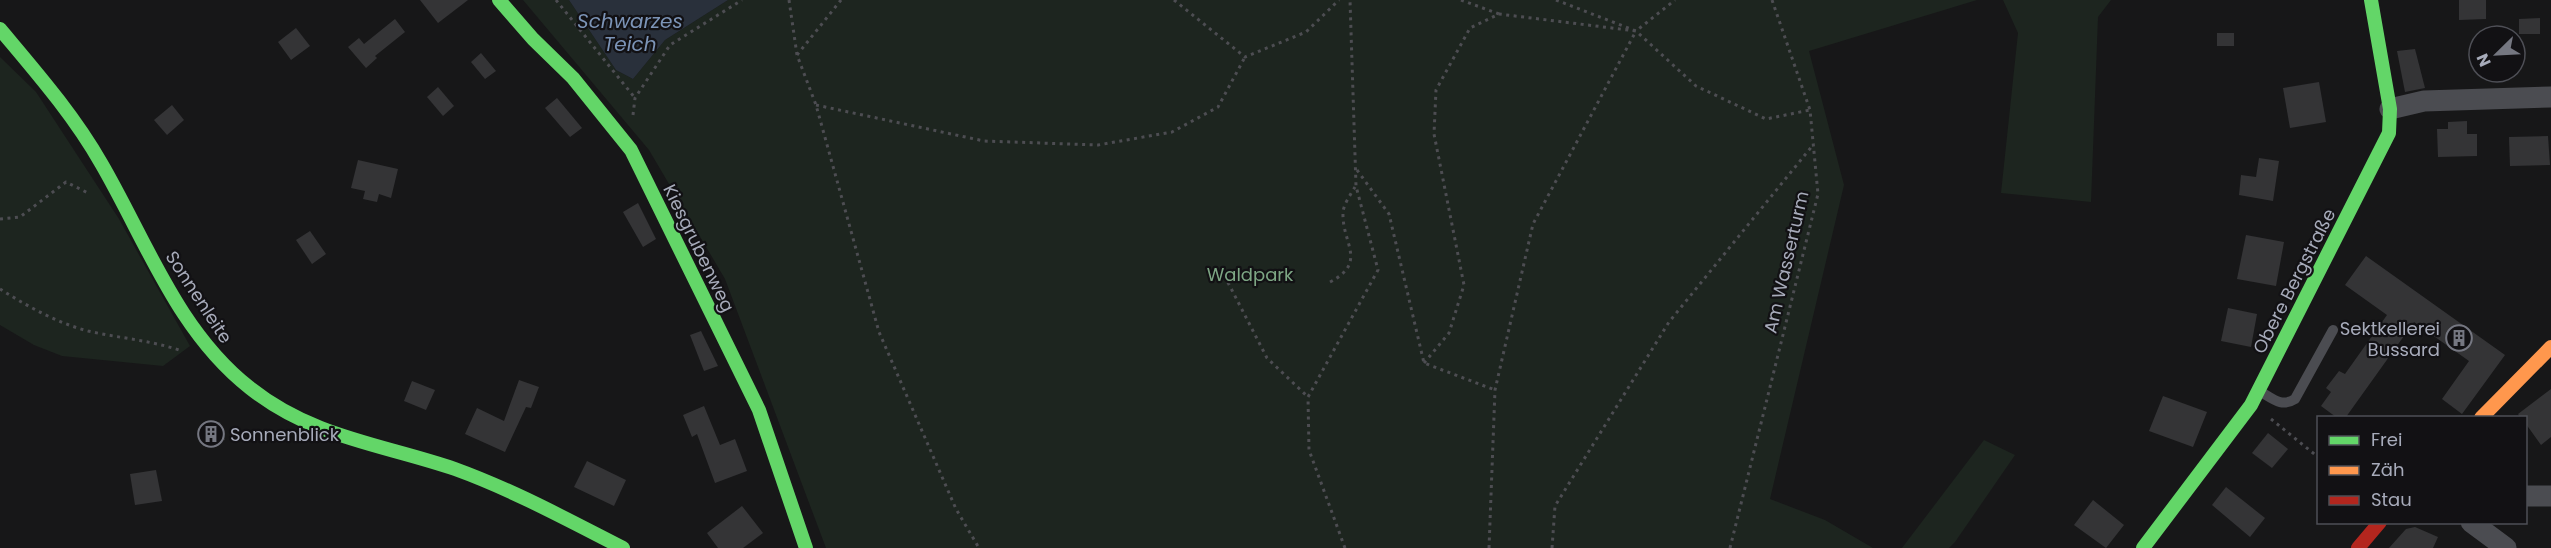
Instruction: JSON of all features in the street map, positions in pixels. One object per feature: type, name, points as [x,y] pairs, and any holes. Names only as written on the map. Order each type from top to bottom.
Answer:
[{"type":"street","name":"Kiesgrubenweg","points":[[499,0],[533,39],[573,78],[631,150],[759,410],[806,548]]},
{"type":"street","name":"Obere Bergstraße","points":[[2144,548],[2251,405],[2389,133],[2390,110],[2371,0]]},
{"type":"street","name":"Sonnenleite","points":[[0,29],[79,129],[122,200],[167,287],[198,335],[223,365],[251,390],[314,427],[434,462],[532,501],[623,548]]},
{"type":"street","points":[[2390,110],[2424,101],[2551,97]]},
{"type":"street","points":[[2482,416],[2551,347]]},
{"type":"street","points":[[2527,496],[2551,496]]},
{"type":"street","points":[[2358,548],[2378,524]]},
{"type":"street","points":[[2473,524],[2506,548]]},
{"type":"lane","points":[[2259,390],[2281,403],[2289,403],[2295,399],[2333,330]]},
{"type":"path","points":[[556,0],[634,98],[670,45],[742,0]]},
{"type":"path","points":[[789,0],[797,55],[816,105],[879,332],[956,509],[978,547],[973,548]]},
{"type":"path","points":[[797,55],[841,0]]},
{"type":"path","points":[[1174,0],[1245,57]]},
{"type":"path","points":[[816,105],[984,141],[1098,146],[1172,132],[1218,106],[1245,57],[1306,32],[1339,0]]},
{"type":"path","points":[[1345,548],[1309,450],[1308,397],[1378,270],[1356,186],[1350,0]]},
{"type":"path","points":[[1461,0],[1499,14],[1636,31]]},
{"type":"path","points":[[1556,0],[1636,31],[1696,86],[1766,119],[1810,110]]},
{"type":"path","points":[[1489,548],[1496,390],[1533,224],[1636,31],[1675,0]]},
{"type":"path","name":"Am Wasserturm","points":[[1730,548],[1818,194],[1810,110],[1772,0]]},
{"type":"path","points":[[1424,363],[1449,333],[1464,285],[1434,134],[1436,90],[1470,28],[1499,14]]},
{"type":"path","points":[[1552,548],[1555,506],[1669,322],[1813,145]]},
{"type":"path","points":[[1356,169],[1389,214],[1424,363]]},
{"type":"path","points":[[0,219],[20,218],[66,182],[94,195],[122,200]]},
{"type":"path","points":[[1330,282],[1346,274],[1351,262],[1343,211],[1356,186]]},
{"type":"path","points":[[1221,269],[1267,358],[1308,397]]},
{"type":"path","points":[[0,289],[29,308],[85,330],[122,338],[149,340],[177,349]]},
{"type":"path","points":[[1424,363],[1496,390]]},
{"type":"path","points":[[2251,405],[2317,455]]},
{"type":"green space","name":"Waldpark","points":[[523,0],[569,0],[616,70],[633,79],[665,40],[728,0],[1977,0],[1809,51],[1844,185],[1770,499],[1825,520],[1873,548],[826,548],[725,279],[649,150]]},
{"type":"green space","points":[[2003,0],[2111,0],[2098,17],[2091,202],[2001,193],[2018,33]]},
{"type":"green space","points":[[0,57],[36,92],[119,219],[190,346],[163,366],[62,356],[34,345],[0,325]]},
{"type":"green space","points":[[1984,440],[2015,455],[1955,542],[1949,548],[1902,548]]},
{"type":"water","name":"Schwarzes Teich","points":[[569,0],[728,0],[665,40],[633,79],[616,70]]},
{"type":"building","points":[[420,0],[468,0],[438,23]]},
{"type":"building","points":[[2459,0],[2486,0],[2486,19],[2459,20]]},
{"type":"building","points":[[2540,18],[2540,34],[2527,34],[2527,24],[2519,24],[2519,19]]},
{"type":"building","points":[[395,19],[405,32],[375,56],[377,58],[366,68],[348,47],[359,38],[364,44]]},
{"type":"building","points":[[296,28],[310,46],[291,60],[278,42]]},
{"type":"building","points":[[2217,33],[2234,33],[2234,46],[2217,46]]},
{"type":"building","points":[[2415,49],[2425,88],[2405,92],[2397,51]]},
{"type":"building","points":[[481,53],[496,71],[485,79],[471,62]]},
{"type":"building","points":[[2319,82],[2326,122],[2290,128],[2283,88]]},
{"type":"building","points":[[438,87],[454,106],[443,116],[427,97]]},
{"type":"building","points":[[557,98],[582,128],[570,137],[545,108]]},
{"type":"building","points":[[172,105],[184,120],[167,135],[154,120]]},
{"type":"building","points":[[2467,121],[2467,134],[2477,134],[2477,156],[2438,157],[2437,129],[2448,129],[2448,122]]},
{"type":"building","points":[[2548,136],[2550,165],[2510,166],[2509,137]]},
{"type":"building","points":[[2259,158],[2279,161],[2273,201],[2239,195],[2241,175],[2256,177]]},
{"type":"building","points":[[358,160],[398,169],[391,198],[379,194],[377,202],[363,199],[365,191],[351,188]]},
{"type":"building","points":[[638,203],[656,239],[643,247],[623,212]]},
{"type":"building","points":[[310,231],[326,254],[312,264],[296,240]]},
{"type":"building","points":[[2246,235],[2284,242],[2276,286],[2237,279]]},
{"type":"building","name":"Sektkellerei Bussard","points":[[2366,256],[2505,355],[2462,414],[2442,399],[2469,361],[2414,322],[2347,416],[2335,416],[2321,406],[2331,392],[2326,388],[2339,371],[2345,374],[2387,315],[2345,285]]},
{"type":"building","points":[[2228,308],[2257,314],[2251,347],[2221,341]]},
{"type":"building","points":[[701,331],[718,366],[704,371],[690,335]]},
{"type":"building","points":[[519,380],[539,387],[531,408],[526,407],[505,452],[465,434],[477,408],[504,421]]},
{"type":"building","points":[[412,381],[435,390],[426,410],[404,401]]},
{"type":"building","points":[[2551,389],[2551,437],[2541,445],[2527,425],[2527,416],[2518,414]]},
{"type":"building","points":[[2163,396],[2207,412],[2193,447],[2149,431]]},
{"type":"building","points":[[704,406],[720,445],[735,439],[747,471],[715,483],[697,434],[692,437],[683,415]]},
{"type":"building","name":"Sonnenblick","points":[[220,422],[225,440],[203,446],[198,429]]},
{"type":"building","points":[[2268,433],[2288,449],[2272,468],[2252,453]]},
{"type":"building","points":[[587,461],[626,480],[614,506],[574,487]]},
{"type":"building","points":[[156,470],[162,501],[135,505],[130,474]]},
{"type":"building","points":[[2226,487],[2265,518],[2250,537],[2212,505]]},
{"type":"building","points":[[2093,500],[2124,525],[2106,548],[2074,525]]},
{"type":"building","points":[[742,506],[763,533],[743,548],[718,548],[707,533]]},
{"type":"building","points":[[2415,527],[2438,537],[2433,548],[2389,548],[2406,529]]},
{"type":"traffic: fast","points":[[499,0],[533,39],[573,78],[631,150],[759,410],[806,548]]},
{"type":"traffic: fast","points":[[2143,548],[2251,405],[2389,133],[2390,109],[2371,0]]},
{"type":"traffic: fast","points":[[0,29],[54,94],[90,145],[165,283],[202,340],[224,365],[250,388],[274,405],[323,429],[477,477],[623,548]]},
{"type":"traffic: slow","points":[[2483,416],[2551,347]]},
{"type":"traffic: jam","points":[[2358,548],[2378,524]]},
{"type":"place","name":"Sektkellerei Bussard","points":[[2459,338]]},
{"type":"place","name":"Sonnenblick","points":[[211,434]]}]
